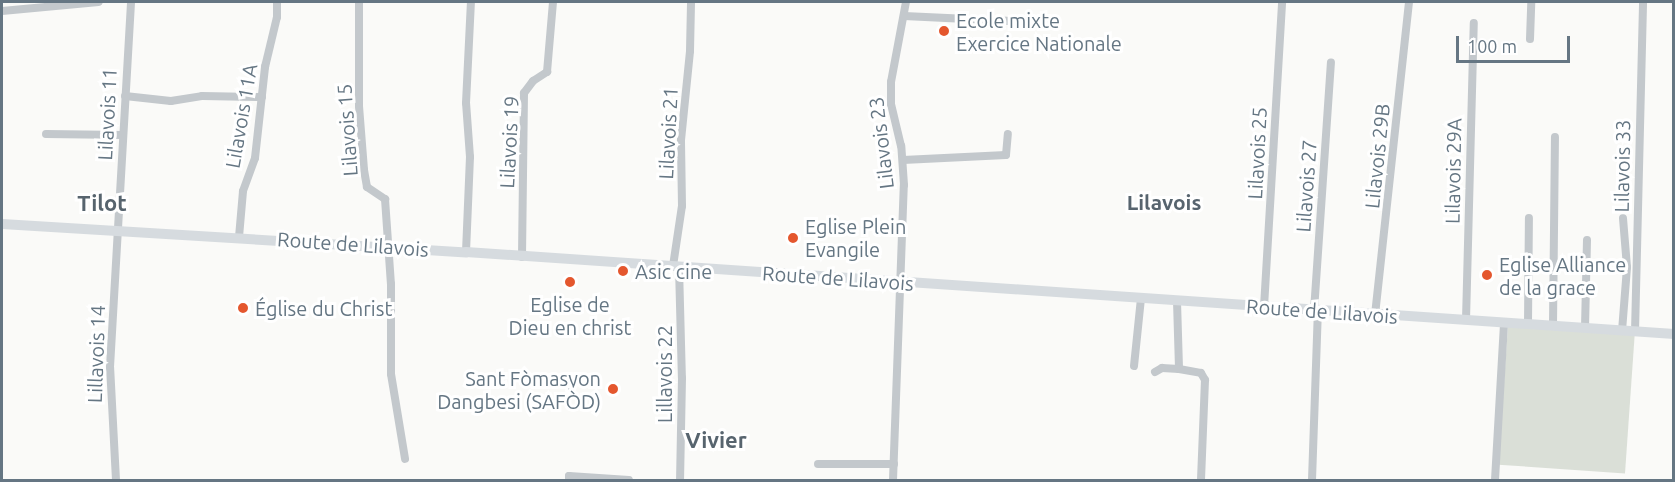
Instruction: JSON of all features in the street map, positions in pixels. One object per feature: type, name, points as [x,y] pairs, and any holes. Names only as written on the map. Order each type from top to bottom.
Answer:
[{"type":"main road","name":"Route de Lilavois","points":[[2,224],[239,237],[1674,334]]},
{"type":"street","points":[[2,11],[99,2]]},
{"type":"street","name":"Lilavois 11","points":[[116,229],[131,2]]},
{"type":"street","name":"Lilavois 11A","points":[[239,237],[243,191],[255,158],[265,67],[277,17],[277,2]]},
{"type":"street","name":"Lilavois 15","points":[[359,2],[359,106],[364,170],[367,187],[385,199],[386,247]]},
{"type":"street","points":[[466,252],[470,157],[466,103],[471,2]]},
{"type":"street","name":"Lilavois 19","points":[[522,257],[524,93],[533,81],[547,72],[553,2]]},
{"type":"street","name":"Lilavois 21","points":[[676,267],[682,206],[681,140],[690,51],[691,2]]},
{"type":"street","name":"Lilavois 23","points":[[893,480],[903,283],[903,160],[891,104],[891,82],[906,2]]},
{"type":"street","name":"Lilavois 25","points":[[1264,307],[1282,2]]},
{"type":"street","name":"Lilavois 29B","points":[[1375,315],[1409,2]]},
{"type":"street","points":[[1530,39],[1532,2]]},
{"type":"street","name":"Lilavois 33","points":[[1635,332],[1643,2]]},
{"type":"street","points":[[904,16],[1053,23]]},
{"type":"street","name":"Lilavois 29A","points":[[1466,320],[1474,23]]},
{"type":"street","name":"Lilavois 27","points":[[1312,480],[1316,311],[1331,63]]},
{"type":"street","points":[[125,96],[171,101],[202,96],[262,97]]},
{"type":"street","points":[[46,134],[123,135]]},
{"type":"street","points":[[903,160],[1006,154],[1008,134]]},
{"type":"street","points":[[1553,326],[1555,137]]},
{"type":"street","points":[[1528,324],[1529,218]]},
{"type":"street","points":[[1622,331],[1627,267],[1623,218]]},
{"type":"street","name":"Lillavois 14","points":[[116,229],[110,386],[116,480]]},
{"type":"street","points":[[1585,328],[1587,240]]},
{"type":"street","points":[[386,247],[391,284],[391,374],[405,459]]},
{"type":"street","name":"Lillavois 22","points":[[676,267],[682,378],[680,480]]},
{"type":"street","points":[[1134,366],[1140,298]]},
{"type":"street","points":[[1177,301],[1179,369]]},
{"type":"street","points":[[1495,480],[1503,323]]},
{"type":"street","points":[[1155,372],[1162,368],[1179,369],[1201,373],[1204,377],[1201,480]]},
{"type":"street","points":[[819,464],[894,465]]},
{"type":"street","points":[[569,480],[569,476],[629,480]]},
{"type":"shaded area","points":[[1508,326],[1635,335],[1625,474],[1498,465]]},
{"type":"place","name":"Ecole mixte Exercice Nationale","points":[[944,31]]},
{"type":"place","name":"Eglise Plein Evangile","points":[[793,238]]},
{"type":"place","name":"Asic cine","points":[[623,271]]},
{"type":"place","name":"Eglise Alliance de la grace","points":[[1487,275]]},
{"type":"place","name":"Eglise de Dieu en christ","points":[[570,282]]},
{"type":"place","name":"Église du Christ","points":[[243,308]]},
{"type":"place","name":"Sant Fòmasyon Dangbesi (SAFÒD)","points":[[613,389]]},
{"type":"district","name":"Lilavois","points":[[1164,202]]},
{"type":"district","name":"Tilot","points":[[102,203]]},
{"type":"district","name":"Vivier","points":[[716,440]]}]
